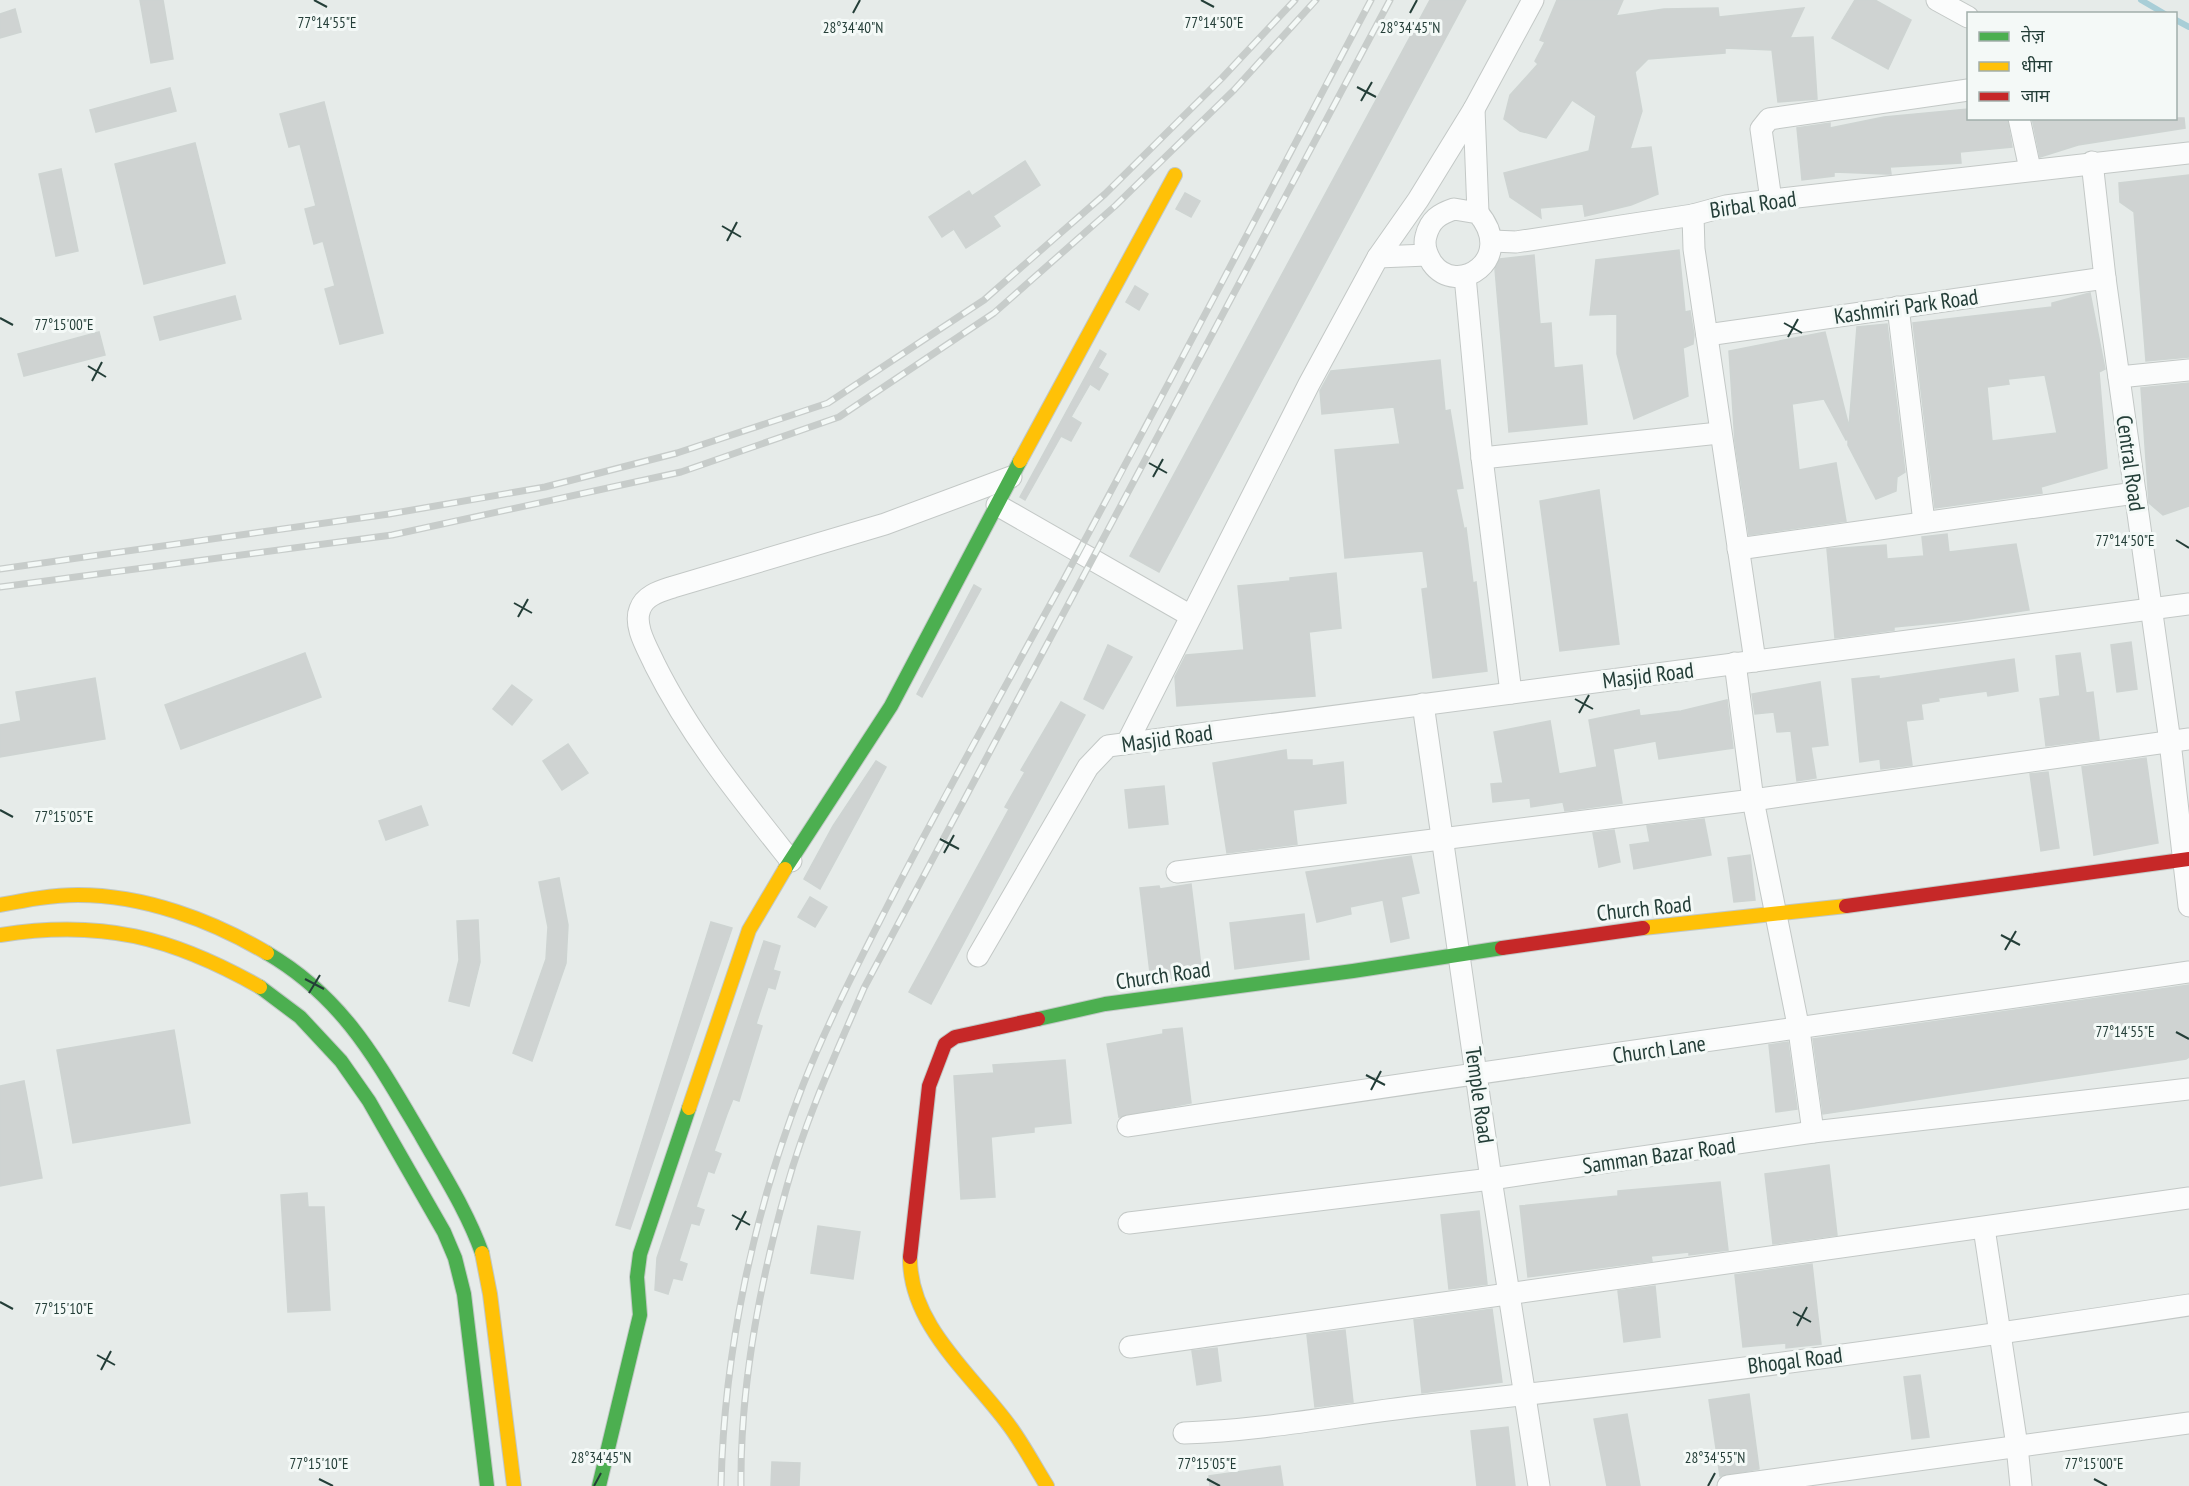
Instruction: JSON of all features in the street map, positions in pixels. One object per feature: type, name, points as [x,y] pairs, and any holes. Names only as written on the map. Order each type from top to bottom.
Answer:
[{"type":"street","points":[[978,956],[1088,767],[1118,744],[1191,616],[1309,384],[1378,257],[1418,200],[1474,109],[1533,0]]},
{"type":"street","points":[[1937,0],[1967,16]]},
{"type":"street","points":[[1771,200],[1761,129],[1769,119],[1967,90]]},
{"type":"street","points":[[1474,109],[1478,213],[1485,222],[1492,241],[1489,256],[1479,269],[1465,276],[1449,276],[1436,268],[1427,255],[1424,240],[1429,225],[1440,214],[1454,209],[1478,213]]},
{"type":"street","points":[[2019,120],[2030,169]]},
{"type":"street","name":"Birbal Road","points":[[1813,1132],[1799,1030],[1754,800],[1738,549],[1719,433],[1694,249],[1693,214],[1726,206],[1771,200],[2092,162],[2189,153]]},
{"type":"street","name":"Central Road","points":[[2092,162],[2105,278],[2151,609],[2180,740],[2189,906]]},
{"type":"street","points":[[599,1486],[640,1315],[637,1277],[640,1254],[749,930],[762,904],[891,706],[1011,477],[1176,175]]},
{"type":"street","points":[[1492,241],[1516,242],[1693,214]]},
{"type":"street","points":[[1378,257],[1427,255]]},
{"type":"street","points":[[1465,276],[1482,458],[1511,693]]},
{"type":"street","name":"Kashmiri Park Road","points":[[1707,335],[2105,278]]},
{"type":"street","points":[[1898,307],[1924,522]]},
{"type":"street","points":[[2119,377],[2189,370]]},
{"type":"street","points":[[1482,458],[1719,433]]},
{"type":"street","points":[[791,861],[711,760],[674,703],[637,621],[640,607],[652,594],[885,524],[1011,477]]},
{"type":"street","points":[[1738,549],[2135,493]]},
{"type":"street","points":[[997,505],[1191,616]]},
{"type":"street","name":"Masjid Road","points":[[1118,744],[2189,604]]},
{"type":"street","name":"Temple Road","points":[[1423,704],[1491,1179],[1539,1486]]},
{"type":"street","points":[[1177,872],[1754,800],[2180,740]]},
{"type":"street","name":"Church Road","points":[[1047,1486],[1011,1428],[932,1329],[913,1288],[910,1260],[929,1086],[945,1044],[955,1037],[1105,1004],[1460,956],[1603,932],[1775,916],[2186,860]]},
{"type":"street","points":[[0,905],[37,897],[83,895],[168,910],[212,925],[258,946],[296,971],[333,1003],[364,1039],[392,1085],[465,1213],[482,1254],[514,1486]]},
{"type":"street","points":[[0,935],[26,929],[66,927],[107,931],[182,949],[237,973],[281,1000],[332,1048],[364,1093],[439,1221],[456,1259],[466,1300],[487,1486]]},
{"type":"street","name":"Church Lane","points":[[1128,1126],[2189,972]]},
{"type":"street","name":"Samman Bazar Road","points":[[1129,1222],[1491,1179],[1813,1132],[2189,1089]]},
{"type":"street","points":[[1130,1347],[2189,1198]]},
{"type":"street","points":[[1984,1228],[2021,1486]]},
{"type":"street","name":"Bhogal Road","points":[[1184,1432],[1246,1431],[1401,1408],[1526,1395],[2000,1334],[2189,1305]]},
{"type":"street","points":[[1728,1486],[2189,1424]]},
{"type":"building","points":[[140,0],[163,0],[173,59],[151,63]]},
{"type":"building","points":[[1430,0],[1466,0],[1159,572],[1130,556]]},
{"type":"building","points":[[1557,0],[1623,0],[1616,16],[1664,9],[1718,8],[1719,17],[1804,8],[1790,38],[1813,37],[1817,99],[1778,102],[1772,50],[1725,48],[1725,53],[1648,59],[1635,72],[1642,111],[1630,149],[1651,147],[1658,194],[1631,205],[1585,216],[1583,204],[1540,208],[1541,218],[1510,197],[1504,173],[1589,151],[1596,116],[1572,100],[1546,138],[1520,131],[1504,119],[1510,95],[1538,64],[1535,61],[1545,42],[1540,40]]},
{"type":"building","points":[[1855,0],[1875,0],[1911,20],[1888,69],[1832,38]]},
{"type":"building","points":[[15,9],[21,32],[0,38],[0,14]]},
{"type":"building","points":[[170,88],[176,111],[96,132],[90,110]]},
{"type":"building","points":[[324,102],[383,333],[340,344],[325,289],[335,286],[323,241],[314,244],[305,209],[316,206],[300,144],[289,147],[280,114]]},
{"type":"building","points":[[1967,109],[1967,120],[2007,120],[2012,147],[1960,152],[1961,163],[1890,167],[1891,174],[1834,172],[1834,176],[1802,180],[1797,128],[1830,123],[1830,128],[1884,117]]},
{"type":"building","points":[[2177,118],[2184,118],[2185,128],[2078,145],[2040,157],[2032,120],[2177,120]]},
{"type":"building","points":[[195,143],[225,263],[144,284],[115,164]]},
{"type":"building","points":[[1025,161],[1040,185],[993,216],[1000,226],[966,248],[954,229],[942,237],[929,217],[969,191],[972,196]]},
{"type":"building","points":[[61,169],[78,251],[56,256],[39,174]]},
{"type":"building","points":[[2189,175],[2189,357],[2146,361],[2134,212],[2120,202],[2119,183]]},
{"type":"building","points":[[1185,193],[1200,201],[1191,217],[1176,209]]},
{"type":"building","points":[[1679,250],[1685,312],[1690,311],[1694,335],[1693,344],[1683,348],[1688,396],[1634,419],[1617,354],[1617,314],[1590,315],[1596,260]]},
{"type":"building","points":[[1534,255],[1540,324],[1551,323],[1554,368],[1582,365],[1587,424],[1509,432],[1495,269],[1500,259]]},
{"type":"building","points":[[1135,286],[1148,294],[1139,310],[1126,302]]},
{"type":"building","points":[[2090,293],[2105,369],[2099,372],[2107,468],[2041,487],[2042,493],[1935,508],[1913,323],[2052,307],[2052,303]],"holes":[[[2045,375],[2057,433],[1992,441],[1987,387],[2009,384],[2008,379]]]},
{"type":"building","points":[[235,296],[241,319],[160,340],[154,317]]},
{"type":"building","points":[[1887,324],[1905,472],[1897,477],[1896,491],[1876,499],[1848,445],[1848,439],[1846,440],[1824,399],[1792,404],[1799,470],[1836,463],[1846,521],[1749,535],[1735,442],[1729,351],[1825,332],[1849,427],[1857,327]]},
{"type":"building","points":[[99,332],[105,355],[24,376],[18,354]]},
{"type":"building","points":[[1100,350],[1106,354],[1098,368],[1108,374],[1099,390],[1090,384],[1071,417],[1081,423],[1071,441],[1061,436],[1025,500],[1020,497]]},
{"type":"building","points":[[1440,360],[1445,411],[1450,410],[1463,488],[1456,489],[1464,529],[1466,528],[1473,583],[1476,582],[1487,671],[1433,678],[1422,589],[1428,588],[1423,551],[1345,558],[1335,450],[1400,444],[1394,407],[1322,414],[1320,391],[1331,371]]},
{"type":"building","points":[[2189,383],[2189,506],[2163,515],[2149,503],[2141,388]]},
{"type":"building","points":[[1599,490],[1619,644],[1560,651],[1540,501]]},
{"type":"building","points":[[1947,534],[1949,552],[2016,544],[2029,610],[1894,627],[1894,630],[1835,638],[1827,549],[1886,545],[1887,559],[1924,556],[1922,537]]},
{"type":"building","points":[[1336,573],[1341,628],[1309,632],[1315,696],[1177,706],[1175,677],[1186,655],[1244,650],[1238,586],[1290,581],[1290,578]]},
{"type":"building","points":[[974,585],[981,589],[922,697],[917,694]]},
{"type":"building","points":[[2131,642],[2137,689],[2117,692],[2111,645]]},
{"type":"building","points":[[1108,645],[1132,657],[1103,709],[1084,699]]},
{"type":"building","points":[[305,653],[321,697],[181,749],[165,705]]},
{"type":"building","points":[[2080,653],[2086,693],[2093,692],[2099,739],[2046,746],[2040,699],[2060,696],[2056,656]]},
{"type":"building","points":[[2014,659],[2018,691],[1988,696],[1987,691],[1938,698],[1939,701],[1921,704],[1923,719],[1906,721],[1912,765],[1881,769],[1880,759],[1860,762],[1852,679],[1879,676],[1879,679]]},
{"type":"building","points":[[95,678],[105,739],[0,757],[0,725],[21,721],[16,692]]},
{"type":"building","points":[[1820,682],[1828,745],[1811,747],[1816,778],[1797,781],[1791,731],[1777,732],[1774,712],[1755,714],[1752,694]]},
{"type":"building","points":[[512,685],[532,700],[512,725],[493,709]]},
{"type":"building","points":[[1727,700],[1733,748],[1659,759],[1656,741],[1613,749],[1622,803],[1565,811],[1563,802],[1531,807],[1530,798],[1493,802],[1491,784],[1503,783],[1494,732],[1550,721],[1559,774],[1597,767],[1589,720],[1639,710],[1640,716],[1681,711]]},
{"type":"building","points":[[1061,702],[1085,715],[931,1004],[909,992],[1009,809],[1005,807],[1025,772],[1021,770]]},
{"type":"building","points":[[568,744],[588,773],[562,790],[543,761]]},
{"type":"building","points":[[1286,750],[1287,760],[1312,760],[1312,766],[1343,762],[1346,803],[1293,810],[1297,844],[1227,853],[1213,763]]},
{"type":"building","points":[[2146,758],[2158,843],[2094,855],[2082,767]]},
{"type":"building","points":[[876,761],[886,767],[820,889],[804,879],[833,826]]},
{"type":"building","points":[[2048,772],[2059,848],[2041,851],[2030,774]]},
{"type":"building","points":[[1164,786],[1168,824],[1129,828],[1125,790]]},
{"type":"building","points":[[421,806],[428,825],[386,840],[379,821]]},
{"type":"building","points":[[1704,819],[1711,855],[1634,869],[1630,845],[1650,842],[1647,826]]},
{"type":"building","points":[[1614,830],[1620,862],[1599,867],[1593,833]]},
{"type":"building","points":[[1750,855],[1755,900],[1734,902],[1728,858]]},
{"type":"building","points":[[1411,856],[1419,893],[1401,897],[1409,938],[1391,942],[1383,900],[1350,907],[1351,914],[1317,922],[1306,872]]},
{"type":"building","points":[[559,878],[568,925],[566,963],[532,1061],[513,1053],[546,959],[548,927],[539,882]]},
{"type":"building","points":[[1191,884],[1202,974],[1151,981],[1140,888],[1159,886],[1160,889]]},
{"type":"building","points":[[810,897],[827,907],[815,927],[798,917]]},
{"type":"building","points":[[1304,914],[1309,959],[1235,969],[1230,923]]},
{"type":"building","points":[[478,920],[480,962],[469,1006],[449,1001],[459,960],[457,921]]},
{"type":"building","points":[[711,922],[732,928],[630,1229],[616,1225]]},
{"type":"building","points":[[764,941],[780,946],[773,970],[780,972],[775,989],[768,987],[756,1024],[762,1026],[739,1101],[733,1099],[714,1151],[721,1154],[714,1173],[708,1171],[696,1207],[704,1210],[699,1225],[691,1223],[679,1261],[687,1264],[682,1280],[673,1278],[668,1294],[655,1290],[657,1258]]},
{"type":"building","points":[[2189,985],[2189,1057],[2186,1059],[1823,1114],[1813,1039]]},
{"type":"building","points":[[1182,1028],[1191,1103],[1119,1117],[1107,1044],[1163,1034],[1163,1030]]},
{"type":"building","points":[[174,1030],[190,1123],[73,1143],[57,1050]]},
{"type":"building","points":[[1788,1042],[1797,1109],[1776,1112],[1769,1045]]},
{"type":"building","points":[[1065,1060],[1071,1123],[1034,1127],[1034,1132],[991,1137],[995,1197],[961,1199],[954,1076],[994,1073],[993,1065]]},
{"type":"building","points":[[24,1081],[42,1178],[0,1186],[0,1086]]},
{"type":"building","points":[[1829,1165],[1837,1235],[1773,1244],[1765,1174]]},
{"type":"building","points":[[1720,1182],[1728,1250],[1689,1255],[1689,1252],[1651,1256],[1652,1261],[1528,1277],[1520,1206],[1618,1196],[1618,1191]]},
{"type":"building","points":[[307,1193],[308,1207],[324,1207],[330,1310],[288,1312],[281,1195]]},
{"type":"building","points":[[1479,1211],[1487,1284],[1449,1289],[1441,1215]]},
{"type":"building","points":[[818,1226],[860,1232],[853,1279],[811,1273]]},
{"type":"building","points":[[1812,1264],[1821,1344],[1786,1348],[1786,1343],[1743,1347],[1735,1275]]},
{"type":"building","points":[[1655,1286],[1660,1337],[1624,1342],[1618,1291]]},
{"type":"building","points":[[1492,1309],[1502,1382],[1422,1393],[1414,1320]]},
{"type":"building","points":[[1345,1330],[1353,1402],[1315,1407],[1307,1335]]},
{"type":"building","points":[[1217,1348],[1221,1381],[1197,1385],[1192,1351]]},
{"type":"building","points":[[1920,1375],[1929,1437],[1912,1439],[1904,1377]]},
{"type":"building","points":[[1749,1394],[1759,1469],[1720,1476],[1709,1400]]},
{"type":"building","points":[[1627,1414],[1640,1486],[1607,1486],[1594,1419]]},
{"type":"building","points":[[1508,1427],[1515,1486],[1477,1486],[1471,1431]]},
{"type":"building","points":[[772,1462],[800,1463],[799,1486],[771,1486]]},
{"type":"building","points":[[1280,1466],[1283,1486],[1210,1486],[1209,1476]]},
{"type":"waterway","points":[[2141,0],[2162,12]]},
{"type":"waterway","points":[[2177,21],[2189,27]]},
{"type":"railway","points":[[0,569],[389,514],[545,487],[677,453],[828,403],[984,300],[1105,194],[1222,78],[1295,0]]},
{"type":"railway","points":[[0,587],[392,535],[681,472],[839,417],[994,313],[1115,206],[1234,90],[1316,0]]},
{"type":"railway","points":[[721,1486],[723,1435],[735,1333],[756,1232],[786,1133],[823,1038],[856,968],[954,779],[1102,509],[1371,0]]},
{"type":"railway","points":[[741,1486],[748,1372],[768,1259],[795,1161],[832,1061],[864,988],[1390,0]]},
{"type":"traffic: fast","points":[[785,869],[891,706],[1020,461]]},
{"type":"traffic: fast","points":[[1038,1019],[1105,1004],[1353,971],[1502,948]]},
{"type":"traffic: fast","points":[[267,953],[317,990],[356,1033],[389,1082],[446,1178],[462,1207],[482,1253]]},
{"type":"traffic: fast","points":[[260,987],[300,1017],[341,1061],[369,1101],[444,1232],[455,1258],[464,1294],[487,1486]]},
{"type":"traffic: fast","points":[[599,1486],[640,1315],[637,1277],[640,1254],[689,1108]]},
{"type":"traffic: slow","points":[[1020,461],[1175,175]]},
{"type":"traffic: slow","points":[[689,1108],[749,930],[785,869]]},
{"type":"traffic: slow","points":[[0,905],[68,895],[128,899],[200,920],[267,953]]},
{"type":"traffic: slow","points":[[1643,928],[1846,906]]},
{"type":"traffic: slow","points":[[0,935],[71,929],[135,936],[166,944],[196,956],[260,987]]},
{"type":"traffic: slow","points":[[482,1253],[490,1294],[514,1486]]},
{"type":"traffic: slow","points":[[910,1257],[913,1282],[920,1306],[932,1328],[946,1349],[1011,1428],[1047,1486]]},
{"type":"traffic: jam","points":[[1846,906],[2189,859]]},
{"type":"traffic: jam","points":[[1502,948],[1643,928]]},
{"type":"traffic: jam","points":[[910,1257],[929,1086],[945,1044],[955,1037],[1038,1019]]}]
